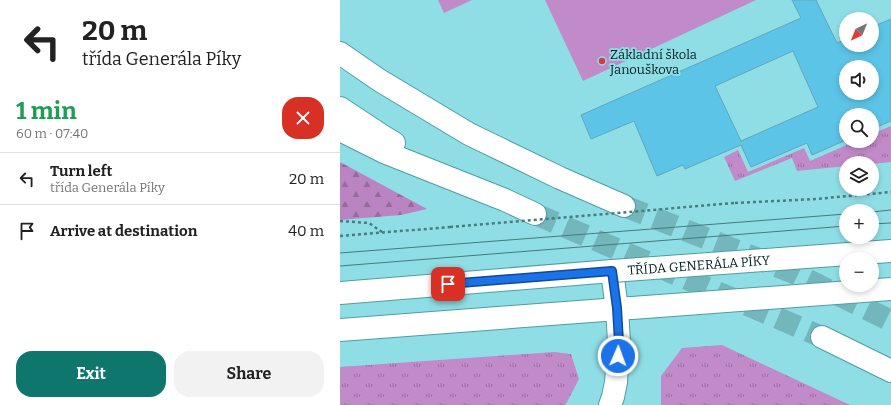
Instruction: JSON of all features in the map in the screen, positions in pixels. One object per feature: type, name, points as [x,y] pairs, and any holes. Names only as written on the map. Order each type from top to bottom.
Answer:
[{"type":"main road","points":[[340,53],[379,80],[469,134],[560,178],[624,206]]},
{"type":"main road","points":[[340,108],[384,137],[443,170],[535,214]]},
{"type":"main road","points":[[340,130],[384,152],[505,200]]},
{"type":"main road","name":"TŘÍDA GENERÁLA PÍKY","points":[[340,293],[612,271],[891,251]]},
{"type":"main road","points":[[610,405],[616,382],[622,306],[612,271]]},
{"type":"main road","points":[[340,330],[622,306],[891,289]]},
{"type":"main road","points":[[822,337],[891,371]]},
{"type":"path","points":[[340,236],[736,203],[816,199],[891,192]]},
{"type":"path","points":[[340,221],[369,223],[382,233]]},
{"type":"green space","points":[[438,0],[472,0],[444,13]]},
{"type":"green space","points":[[545,0],[756,0],[583,81]]},
{"type":"green space","points":[[891,126],[891,162],[879,163],[879,156],[839,156],[839,167],[797,171],[792,158],[735,181],[724,157],[738,150],[748,172],[804,148],[810,161],[840,148],[879,148],[879,131]]},
{"type":"green space","points":[[340,162],[427,209],[401,215],[340,220]]},
{"type":"green space","points":[[722,345],[850,405],[661,405],[661,376],[682,348]]},
{"type":"green space","points":[[554,352],[571,354],[579,379],[566,404],[564,405],[340,405],[340,367]]},
{"type":"building","points":[[792,0],[816,0],[837,43],[839,42],[839,52],[879,52],[879,24],[891,19],[891,121],[879,126],[879,108],[839,108],[839,143],[812,155],[807,143],[751,167],[741,145],[685,169],[683,165],[657,176],[634,121],[591,139],[581,115],[801,18]],"holes":[[[793,51],[818,107],[741,141],[715,86]]]},
{"type":"tunnel","points":[[624,206],[794,273],[891,321]]},
{"type":"tunnel","points":[[535,214],[822,337]]},
{"type":"tram line","points":[[879,211],[891,210]]},
{"type":"tram line","points":[[340,253],[839,215]]},
{"type":"tram line","points":[[879,224],[891,223]]},
{"type":"tram line","points":[[340,266],[839,227]]},
{"type":"place","name":"Základní škola Janouškova","points":[[602,61]]},
{"type":"route","points":[[448,284],[612,271],[617,308],[619,342],[618,356]]}]
